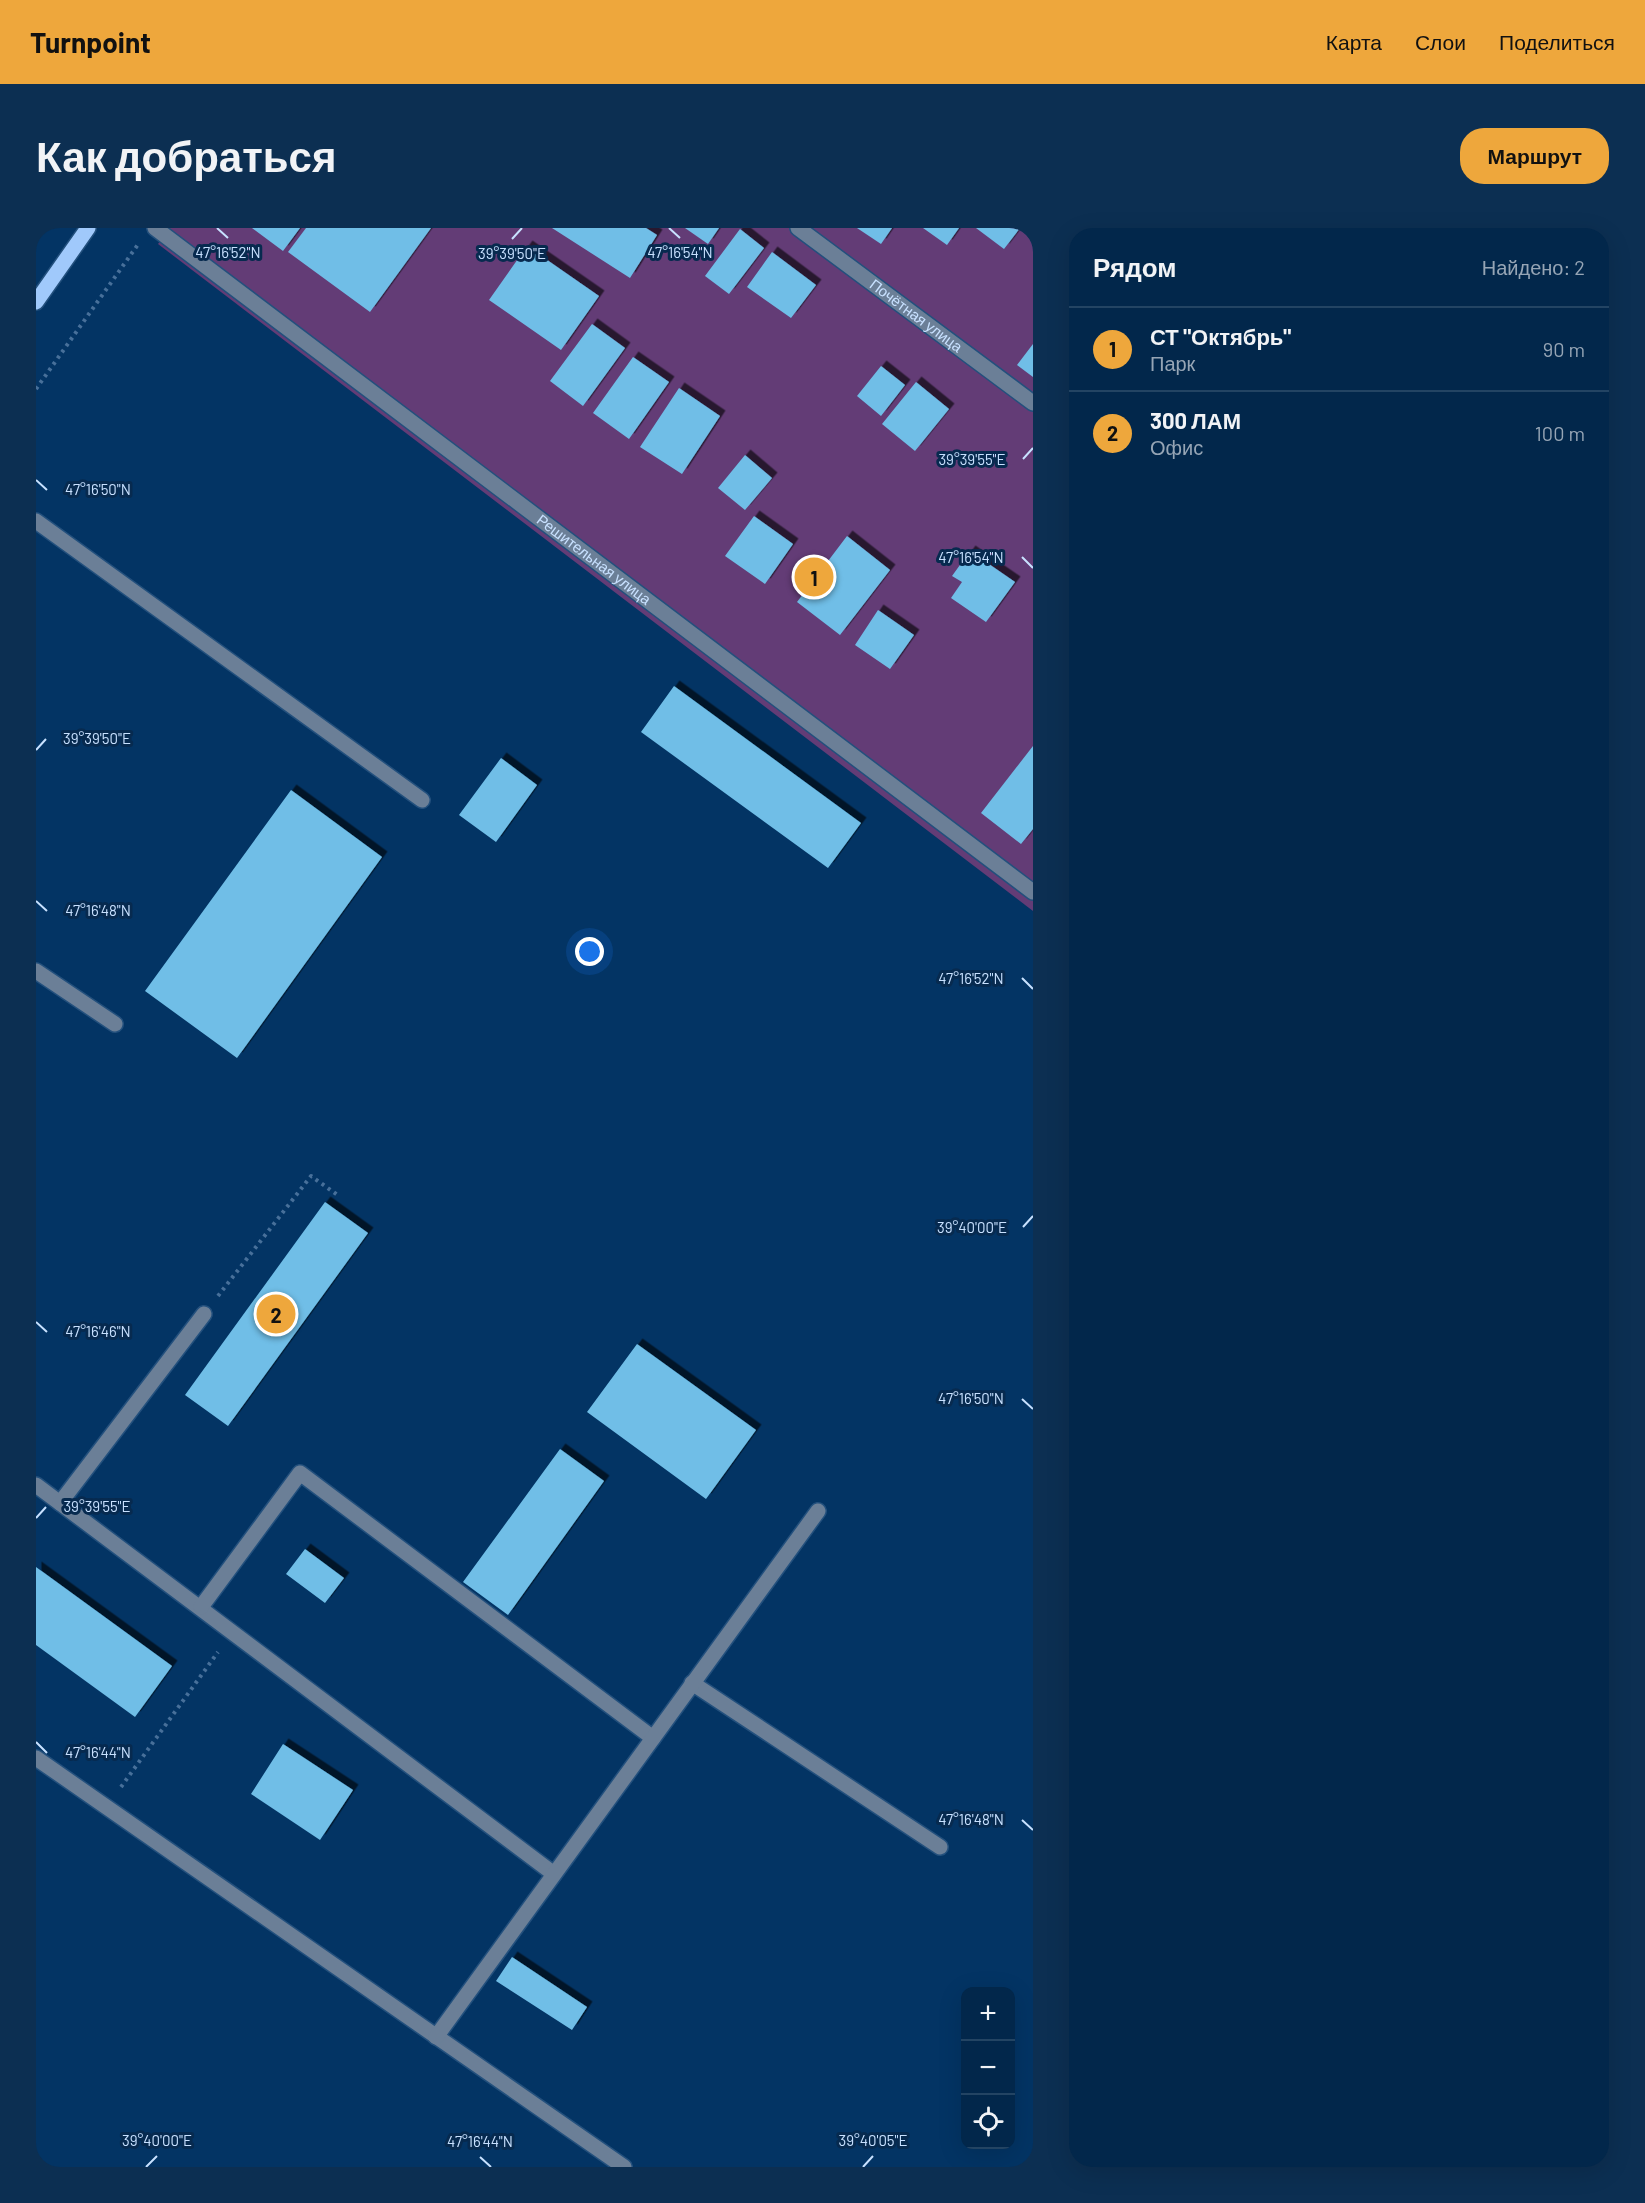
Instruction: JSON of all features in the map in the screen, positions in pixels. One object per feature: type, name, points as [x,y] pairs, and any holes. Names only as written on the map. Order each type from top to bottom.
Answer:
[{"type":"main road","points":[[36,302],[88,228]]},
{"type":"lane","name":"Почётная улица","points":[[798,228],[1033,403]]},
{"type":"lane","name":"Решительная улица","points":[[149,233],[1033,892]]},
{"type":"lane","points":[[36,521],[422,800]]},
{"type":"lane","points":[[36,971],[116,1024]]},
{"type":"lane","points":[[60,1503],[204,1314]]},
{"type":"lane","points":[[201,1607],[300,1473],[653,1738]]},
{"type":"lane","points":[[36,1485],[554,1874]]},
{"type":"lane","points":[[436,2037],[818,1510]]},
{"type":"lane","points":[[692,1683],[940,1847]]},
{"type":"lane","points":[[36,1758],[624,2167]]},
{"type":"path","points":[[36,389],[149,233]]},
{"type":"path","points":[[204,1314],[311,1176],[339,1196]]},
{"type":"path","points":[[107,1808],[232,1631]]},
{"type":"shaded area","points":[[169,228],[1033,228],[1033,911],[158,244]]},
{"type":"building","points":[[252,228],[300,228],[283,251]]},
{"type":"building","points":[[306,228],[431,228],[370,312],[288,252]]},
{"type":"building","points":[[552,228],[646,228],[657,235],[630,278]]},
{"type":"building","points":[[685,228],[719,228],[708,244]]},
{"type":"building","points":[[857,228],[892,228],[881,244]]},
{"type":"building","points":[[923,228],[959,228],[947,245]]},
{"type":"building","points":[[976,228],[1020,228],[1004,249]]},
{"type":"building","points":[[740,229],[764,248],[729,294],[705,276]]},
{"type":"building","points":[[527,246],[599,296],[561,350],[489,300]]},
{"type":"building","points":[[772,252],[816,285],[791,318],[747,287]]},
{"type":"building","points":[[592,324],[625,348],[583,406],[550,381]]},
{"type":"building","points":[[1033,344],[1033,377],[1017,365]]},
{"type":"building","points":[[633,357],[669,382],[629,439],[593,413]]},
{"type":"building","points":[[881,366],[905,385],[881,416],[857,396]]},
{"type":"building","points":[[916,382],[949,409],[915,451],[882,424]]},
{"type":"building","points":[[679,388],[720,416],[682,474],[640,447]]},
{"type":"building","points":[[745,455],[772,478],[745,510],[718,488]]},
{"type":"building","points":[[754,516],[793,544],[765,584],[725,556]]},
{"type":"building","points":[[847,536],[890,570],[840,635],[797,602]]},
{"type":"building","points":[[970,551],[1015,582],[986,622],[951,598],[962,582],[952,576]]},
{"type":"building","points":[[878,610],[914,635],[890,669],[855,645]]},
{"type":"building","points":[[674,686],[861,823],[828,868],[641,732]]},
{"type":"building","points":[[1033,746],[1033,829],[1021,844],[981,813]]},
{"type":"building","points":[[501,758],[537,785],[496,842],[459,815]]},
{"type":"building","points":[[291,790],[382,857],[237,1058],[145,991]]},
{"type":"building","points":[[325,1202],[368,1233],[228,1426],[185,1395]]},
{"type":"building","points":[[637,1344],[756,1430],[706,1499],[587,1412]]},
{"type":"building","points":[[560,1449],[604,1481],[508,1615],[463,1582]]},
{"type":"building","points":[[305,1549],[344,1578],[325,1603],[286,1574]]},
{"type":"building","points":[[36,1567],[172,1666],[135,1717],[36,1645]]},
{"type":"building","points":[[283,1744],[353,1790],[320,1840],[251,1794]]},
{"type":"building","points":[[512,1957],[587,2007],[572,2030],[496,1981]]},
{"type":"place","name":"СТ \"Октябрь\"","points":[[814,577]]},
{"type":"place","name":"300 ЛАМ","points":[[276,1314]]}]
